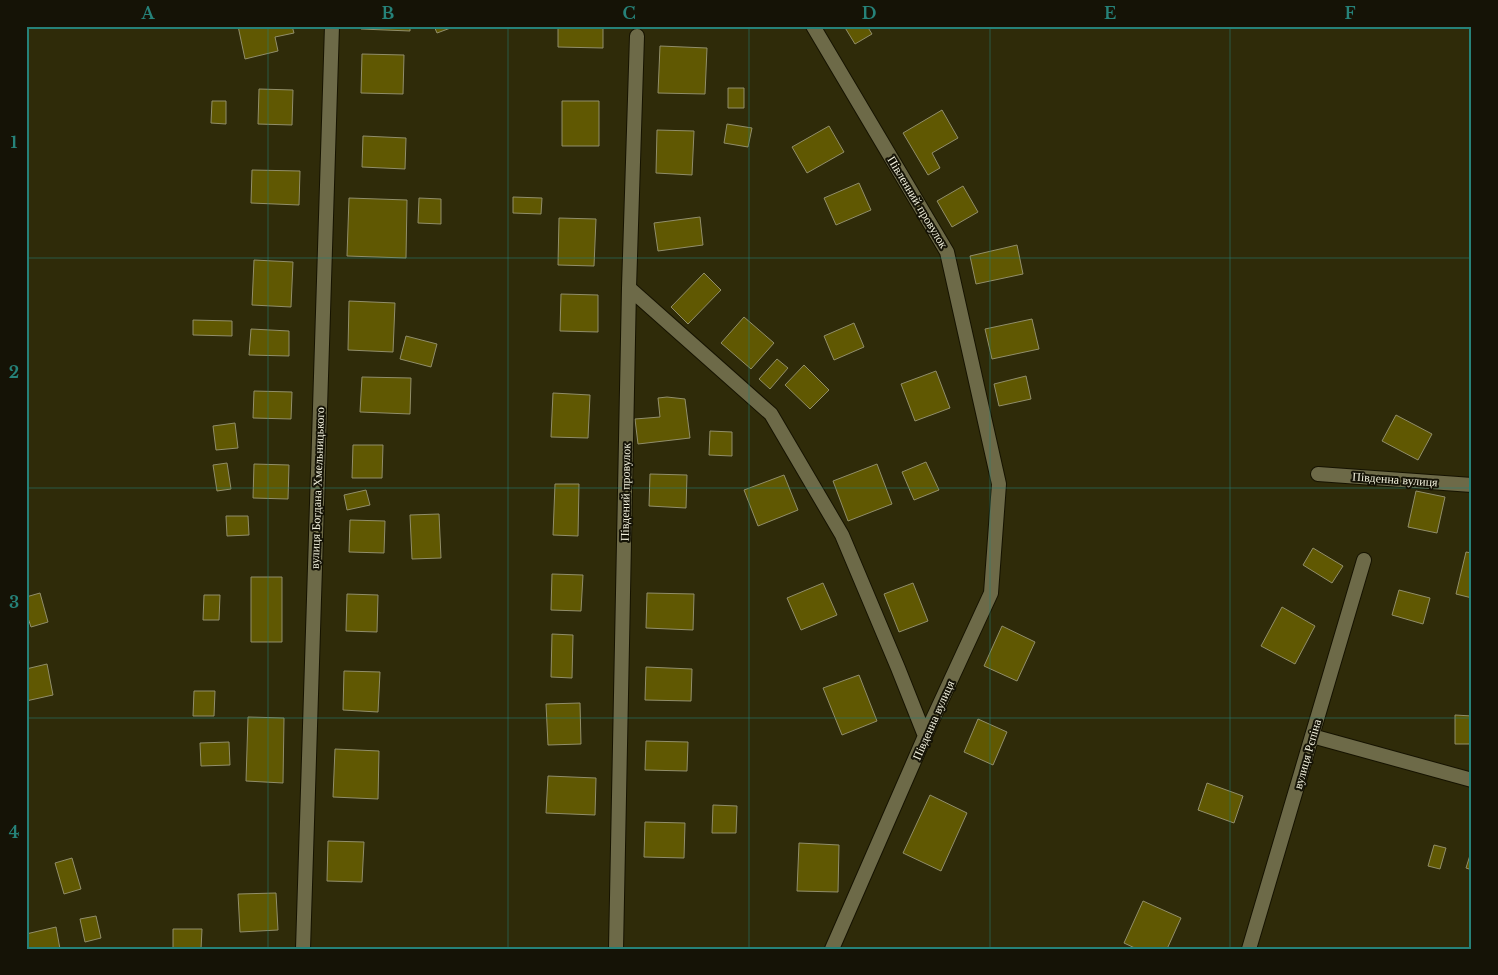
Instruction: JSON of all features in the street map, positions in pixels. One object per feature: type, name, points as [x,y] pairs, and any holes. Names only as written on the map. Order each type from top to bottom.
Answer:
[{"type":"street","name":"вулиця Богдана Хмельницького","points":[[303,949],[332,26]]},
{"type":"street","name":"Півленний провулок","points":[[813,26],[947,252],[999,484]]},
{"type":"street","name":"Південий провулок","points":[[616,949],[629,288],[637,36]]},
{"type":"street","points":[[629,288],[771,414],[842,534],[925,736]]},
{"type":"street","name":"Південна вулиця","points":[[1318,474],[1472,485]]},
{"type":"street","name":"Південна вулиця","points":[[832,949],[925,736],[991,593],[999,484]]},
{"type":"street","name":"вулиця Рєпіна","points":[[1249,949],[1364,560]]},
{"type":"street","points":[[1312,736],[1472,780]]},
{"type":"building","points":[[238,26],[292,26],[294,33],[275,37],[278,51],[245,59]]},
{"type":"building","points":[[362,26],[410,26],[410,31],[361,29]]},
{"type":"building","points":[[434,26],[456,26],[437,33]]},
{"type":"building","points":[[558,26],[603,26],[603,48],[558,47]]},
{"type":"building","points":[[844,26],[867,26],[872,34],[855,44]]},
{"type":"building","points":[[660,46],[707,48],[705,94],[658,93]]},
{"type":"building","points":[[362,54],[404,55],[403,94],[361,93]]},
{"type":"building","points":[[728,88],[744,88],[744,108],[728,108]]},
{"type":"building","points":[[259,89],[293,90],[292,125],[258,124]]},
{"type":"building","points":[[212,101],[226,101],[226,124],[211,123]]},
{"type":"building","points":[[562,101],[599,101],[599,146],[562,146]]},
{"type":"building","points":[[942,110],[958,138],[932,153],[940,168],[928,175],[903,133]]},
{"type":"building","points":[[727,124],[752,128],[748,147],[724,143]]},
{"type":"building","points":[[829,126],[844,152],[807,173],[792,147]]},
{"type":"building","points":[[657,130],[694,131],[692,175],[656,173]]},
{"type":"building","points":[[363,136],[406,138],[405,169],[362,167]]},
{"type":"building","points":[[252,170],[300,171],[299,205],[251,203]]},
{"type":"building","points":[[859,183],[871,210],[836,225],[824,198]]},
{"type":"building","points":[[963,186],[978,212],[952,227],[937,201]]},
{"type":"building","points":[[513,197],[542,198],[541,214],[513,213]]},
{"type":"building","points":[[349,198],[407,200],[406,258],[347,256]]},
{"type":"building","points":[[419,198],[441,199],[441,224],[418,223]]},
{"type":"building","points":[[700,217],[703,245],[658,251],[654,223]]},
{"type":"building","points":[[559,218],[596,219],[594,266],[558,265]]},
{"type":"building","points":[[1017,245],[1023,274],[976,284],[970,256]]},
{"type":"building","points":[[254,260],[293,262],[291,307],[252,305]]},
{"type":"building","points":[[704,273],[721,290],[688,324],[671,307]]},
{"type":"building","points":[[561,294],[598,295],[598,332],[560,331]]},
{"type":"building","points":[[349,301],[395,303],[393,352],[348,350]]},
{"type":"building","points":[[744,317],[774,343],[751,369],[721,343]]},
{"type":"building","points":[[1032,319],[1039,349],[992,359],[985,329]]},
{"type":"building","points":[[193,320],[232,321],[232,336],[193,335]]},
{"type":"building","points":[[854,323],[864,347],[834,360],[824,336]]},
{"type":"building","points":[[251,329],[289,331],[289,356],[249,355]]},
{"type":"building","points":[[406,336],[437,344],[431,367],[400,359]]},
{"type":"building","points":[[777,359],[788,368],[770,389],[759,379]]},
{"type":"building","points":[[804,365],[829,390],[810,409],[785,385]]},
{"type":"building","points":[[936,371],[950,408],[915,421],[901,384]]},
{"type":"building","points":[[1026,376],[1031,399],[999,406],[994,384]]},
{"type":"building","points":[[362,377],[411,378],[410,414],[360,412]]},
{"type":"building","points":[[254,391],[292,392],[291,419],[253,418]]},
{"type":"building","points":[[553,393],[590,395],[588,438],[551,437]]},
{"type":"building","points":[[658,398],[685,399],[690,438],[638,444],[635,419],[660,417]]},
{"type":"building","points":[[1396,415],[1432,434],[1418,460],[1382,441]]},
{"type":"building","points":[[235,423],[238,448],[216,450],[213,426]]},
{"type":"building","points":[[710,431],[732,432],[732,456],[709,455]]},
{"type":"building","points":[[353,445],[383,445],[382,478],[352,478]]},
{"type":"building","points":[[926,462],[939,490],[914,500],[902,472]]},
{"type":"building","points":[[227,463],[231,489],[217,491],[213,465]]},
{"type":"building","points":[[254,464],[289,465],[288,499],[253,498]]},
{"type":"building","points":[[877,464],[892,504],[848,521],[833,481]]},
{"type":"building","points":[[650,474],[687,475],[686,508],[649,506]]},
{"type":"building","points":[[784,475],[798,510],[758,526],[744,490]]},
{"type":"building","points":[[555,484],[579,484],[578,536],[553,535]]},
{"type":"building","points":[[366,490],[370,505],[347,510],[344,495]]},
{"type":"building","points":[[1416,491],[1445,497],[1437,533],[1408,527]]},
{"type":"building","points":[[439,514],[441,558],[412,559],[410,515]]},
{"type":"building","points":[[226,516],[248,516],[249,535],[227,536]]},
{"type":"building","points":[[350,520],[385,521],[384,553],[349,552]]},
{"type":"building","points":[[1313,548],[1343,566],[1332,583],[1303,565]]},
{"type":"building","points":[[1466,552],[1472,553],[1472,598],[1456,594]]},
{"type":"building","points":[[552,574],[583,575],[581,611],[551,610]]},
{"type":"building","points":[[251,577],[282,577],[282,642],[251,642]]},
{"type":"building","points":[[823,583],[837,615],[801,630],[787,598]]},
{"type":"building","points":[[913,583],[928,621],[899,632],[884,594]]},
{"type":"building","points":[[1399,590],[1430,598],[1423,624],[1392,615]]},
{"type":"building","points":[[40,593],[48,622],[31,627],[26,612],[26,597]]},
{"type":"building","points":[[647,593],[694,594],[693,630],[646,628]]},
{"type":"building","points":[[347,594],[378,595],[377,632],[346,631]]},
{"type":"building","points":[[204,595],[220,595],[219,620],[203,620]]},
{"type":"building","points":[[1282,607],[1315,626],[1295,664],[1261,646]]},
{"type":"building","points":[[1002,626],[1035,642],[1017,681],[984,666]]},
{"type":"building","points":[[552,634],[573,635],[572,678],[551,677]]},
{"type":"building","points":[[47,664],[53,695],[26,701],[26,669]]},
{"type":"building","points":[[646,667],[692,669],[691,701],[645,700]]},
{"type":"building","points":[[344,671],[380,672],[378,712],[343,710]]},
{"type":"building","points":[[859,675],[877,721],[842,735],[823,688]]},
{"type":"building","points":[[194,691],[215,691],[214,716],[193,716]]},
{"type":"building","points":[[580,703],[581,744],[548,745],[546,704]]},
{"type":"building","points":[[1455,715],[1472,716],[1471,744],[1455,744]]},
{"type":"building","points":[[248,717],[284,718],[283,783],[246,781]]},
{"type":"building","points":[[978,719],[1007,732],[993,765],[964,752]]},
{"type":"building","points":[[646,741],[688,742],[687,771],[645,770]]},
{"type":"building","points":[[229,742],[230,765],[201,766],[200,743]]},
{"type":"building","points":[[335,749],[379,751],[378,799],[333,797]]},
{"type":"building","points":[[548,776],[596,778],[595,815],[546,813]]},
{"type":"building","points":[[1207,783],[1243,796],[1234,823],[1198,810]]},
{"type":"building","points":[[930,795],[967,813],[941,871],[903,853]]},
{"type":"building","points":[[713,805],[737,806],[736,833],[712,833]]},
{"type":"building","points":[[645,822],[685,823],[684,858],[644,857]]},
{"type":"building","points":[[328,841],[364,842],[362,882],[327,881]]},
{"type":"building","points":[[799,843],[839,845],[838,892],[797,891]]},
{"type":"building","points":[[1434,845],[1446,848],[1440,869],[1428,866]]},
{"type":"building","points":[[1472,852],[1472,870],[1466,868]]},
{"type":"building","points":[[72,858],[81,889],[64,894],[55,863]]},
{"type":"building","points":[[276,893],[278,930],[240,932],[238,894]]},
{"type":"building","points":[[1143,901],[1181,918],[1167,949],[1137,949],[1124,943]]},
{"type":"building","points":[[96,916],[101,938],[85,942],[80,919]]},
{"type":"building","points":[[56,927],[60,949],[26,949],[26,934]]},
{"type":"building","points":[[173,929],[202,929],[201,949],[173,949]]}]
